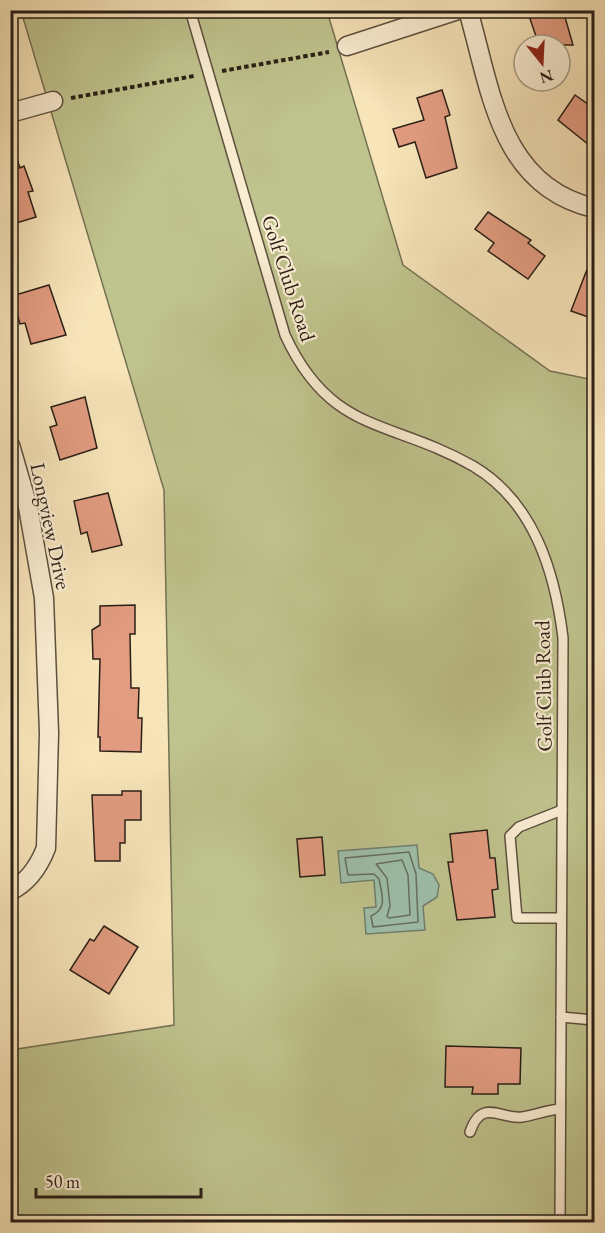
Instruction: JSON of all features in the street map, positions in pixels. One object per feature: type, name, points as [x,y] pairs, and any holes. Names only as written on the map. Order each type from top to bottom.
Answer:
[{"type":"street","points":[[347,46],[458,10]]},
{"type":"street","points":[[468,10],[494,109],[504,135],[518,157],[538,179],[558,193],[594,208]]},
{"type":"street","points":[[10,113],[53,101]]},
{"type":"street","name":"Longview Drive","points":[[10,445],[28,507],[44,598],[49,733],[46,848],[40,864],[29,878],[10,891]]},
{"type":"lane","name":"Golf Club Road","points":[[190,10],[285,335],[297,360],[314,384],[334,403],[356,417],[474,467],[498,486],[519,509],[536,535],[550,566],[559,601],[563,638],[560,1222]]},
{"type":"lane","points":[[561,918],[517,918],[510,836],[519,827],[562,810]]},
{"type":"lane","points":[[561,1017],[594,1020]]},
{"type":"lane","points":[[470,1132],[474,1121],[480,1115],[501,1112],[519,1117],[560,1109]]},
{"type":"green space","points":[[21,11],[327,11],[403,265],[550,371],[594,380],[594,1222],[11,1222],[11,1050],[174,1025],[164,490]]},
{"type":"water","points":[[417,845],[419,868],[433,874],[439,885],[437,897],[423,906],[425,930],[366,934],[364,908],[376,907],[374,880],[341,883],[338,851]]},
{"type":"building","points":[[527,10],[563,10],[570,33],[535,33]]},
{"type":"building","points":[[442,90],[450,115],[445,117],[457,168],[426,178],[415,142],[399,147],[393,129],[424,120],[417,98]]},
{"type":"building","points":[[594,92],[594,149],[558,120],[575,95],[588,104]]},
{"type":"building","points":[[14,150],[20,168],[24,166],[33,191],[28,192],[36,217],[10,225],[10,151]]},
{"type":"building","points":[[488,212],[531,240],[528,243],[545,256],[528,279],[488,251],[494,243],[475,229]]},
{"type":"building","points":[[594,254],[594,319],[571,311]]},
{"type":"building","points":[[49,285],[66,335],[31,344],[25,323],[20,324],[12,296]]},
{"type":"building","points":[[85,397],[97,448],[60,460],[50,427],[57,425],[51,407]]},
{"type":"building","points":[[108,493],[122,545],[92,552],[87,532],[81,534],[74,501]]},
{"type":"building","points":[[135,605],[135,634],[130,634],[131,688],[139,688],[138,718],[142,718],[141,752],[100,751],[100,737],[98,737],[100,659],[93,659],[92,630],[100,625],[100,606]]},
{"type":"building","points":[[122,791],[141,791],[141,820],[125,820],[125,843],[120,843],[120,861],[95,861],[92,795],[122,795]]},
{"type":"building","points":[[487,830],[490,858],[495,858],[498,889],[492,890],[495,917],[457,920],[448,862],[453,862],[450,834]]},
{"type":"building","points":[[322,837],[325,875],[300,877],[297,839]]},
{"type":"building","points":[[104,926],[138,947],[109,994],[70,970],[90,939],[94,941]]},
{"type":"building","points":[[446,1046],[521,1048],[520,1084],[498,1084],[498,1094],[472,1094],[473,1087],[445,1087]]}]
